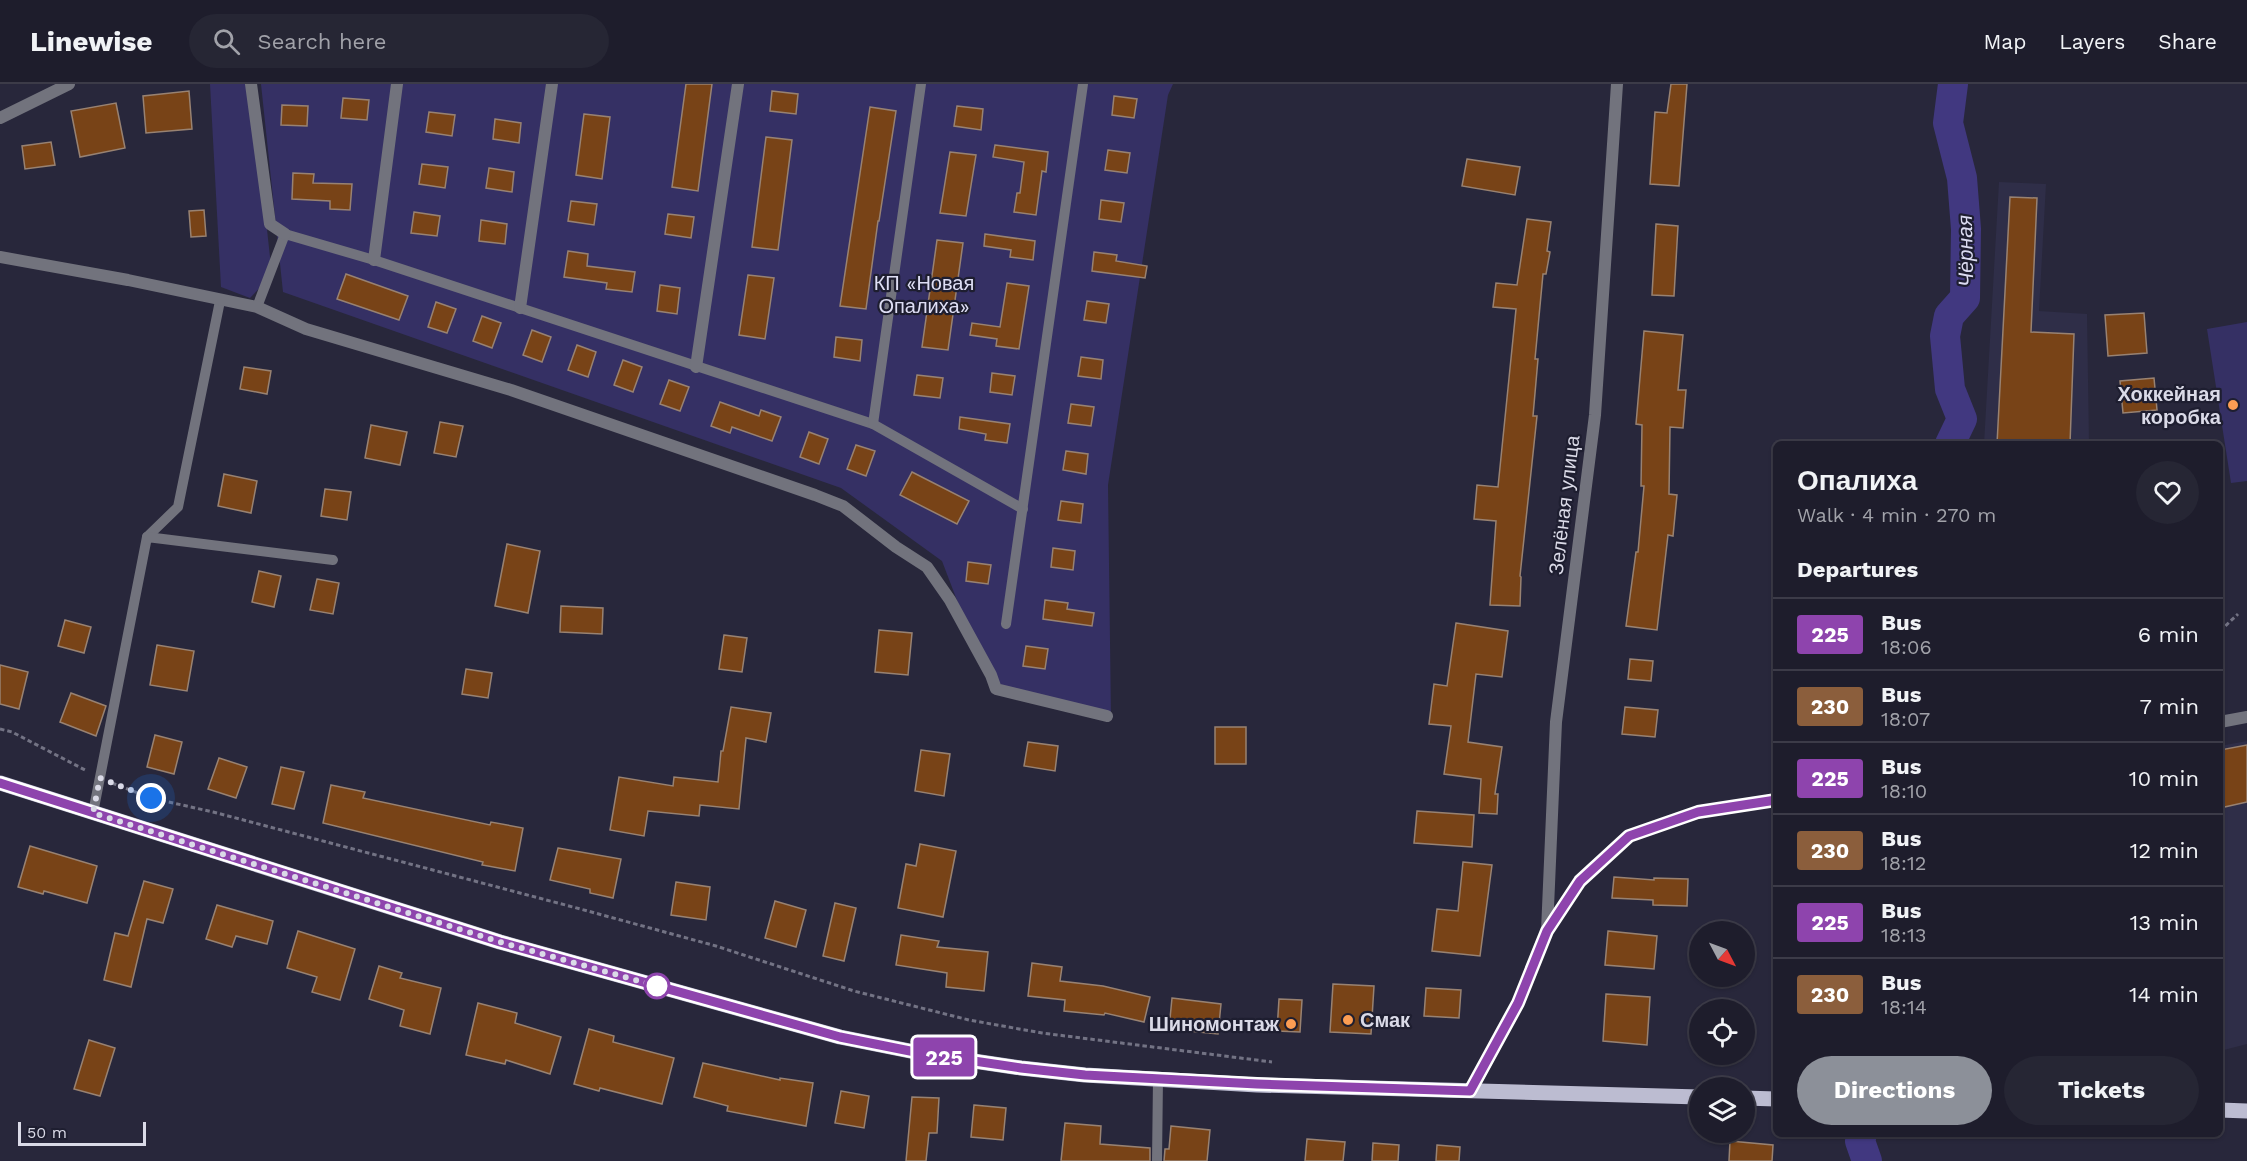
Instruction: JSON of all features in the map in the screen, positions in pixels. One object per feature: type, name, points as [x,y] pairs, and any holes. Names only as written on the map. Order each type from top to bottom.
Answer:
[{"type":"main road","points":[[0,783],[500,942],[840,1037],[920,1053],[1085,1075],[1257,1084],[1689,1097]]},
{"type":"main road","points":[[1755,1098],[1773,1099]]},
{"type":"main road","points":[[2223,1110],[2247,1111]]},
{"type":"street","points":[[0,118],[69,84]]},
{"type":"street","points":[[251,84],[270,224],[285,234]]},
{"type":"street","points":[[374,260],[397,84]]},
{"type":"street","points":[[520,308],[552,84]]},
{"type":"street","points":[[696,367],[738,84]]},
{"type":"street","name":"Зелёная улица","points":[[1547,931],[1556,722],[1595,415],[1617,84]]},
{"type":"street","points":[[0,257],[128,280],[257,307],[306,329],[511,390],[843,506],[896,547],[927,567],[950,600],[991,675],[996,689],[1107,716]]},
{"type":"street","points":[[2223,721],[2247,717]]},
{"type":"street","points":[[1470,1091],[1518,1003],[1547,931],[1580,881],[1629,836],[1698,812],[1773,800]]},
{"type":"lane","points":[[873,424],[921,84]]},
{"type":"lane","points":[[1006,624],[1083,84]]},
{"type":"lane","points":[[257,307],[285,234],[374,260],[873,424],[1023,509]]},
{"type":"lane","points":[[93,813],[147,537],[178,507],[220,301]]},
{"type":"lane","points":[[147,537],[333,560]]},
{"type":"lane","points":[[1157,1161],[1158,1079]]},
{"type":"path","points":[[2223,629],[2238,614]]},
{"type":"path","points":[[0,729],[12,732],[100,778],[151,798],[213,812],[716,946],[854,991],[969,1020],[1042,1033],[1272,1062]]},
{"type":"shaded area","points":[[1999,182],[2046,184],[2039,311],[2087,314],[2089,441],[1984,441]]},
{"type":"shaded area","points":[[2247,741],[2247,1044],[2223,1050],[2223,745]]},
{"type":"green space","points":[[210,84],[251,84],[272,275],[250,298],[221,287]]},
{"type":"green space","name":"КП «Новая Опалиха»","points":[[261,84],[1173,84],[1168,95],[1108,485],[1111,719],[992,692],[942,561],[841,488],[283,292]]},
{"type":"green space","name":"Хоккейная коробка","points":[[2247,322],[2247,481],[2231,483],[2207,329]]},
{"type":"building","points":[[686,84],[712,84],[698,191],[672,187]]},
{"type":"building","points":[[1671,84],[1687,84],[1679,186],[1650,184],[1655,112],[1667,113]]},
{"type":"building","points":[[189,91],[192,129],[146,133],[143,96]]},
{"type":"building","points":[[772,91],[798,94],[796,114],[770,111]]},
{"type":"building","points":[[1114,96],[1137,99],[1134,118],[1112,115]]},
{"type":"building","points":[[343,98],[369,100],[367,120],[341,118]]},
{"type":"building","points":[[116,103],[125,148],[80,157],[71,111]]},
{"type":"building","points":[[282,105],[308,106],[307,126],[281,125]]},
{"type":"building","points":[[957,106],[983,109],[981,130],[954,126]]},
{"type":"building","points":[[870,107],[896,111],[866,309],[840,306]]},
{"type":"building","points":[[429,112],[455,115],[452,136],[426,132]]},
{"type":"building","points":[[584,114],[610,117],[602,179],[576,175]]},
{"type":"building","points":[[495,119],[521,123],[519,143],[493,139]]},
{"type":"building","points":[[766,137],[792,140],[778,250],[752,247]]},
{"type":"building","points":[[51,142],[55,165],[25,169],[22,146]]},
{"type":"building","points":[[995,145],[1048,152],[1046,172],[1042,171],[1036,215],[1014,212],[1017,193],[1020,193],[1024,162],[993,157]]},
{"type":"building","points":[[1108,150],[1130,153],[1127,173],[1105,170]]},
{"type":"building","points":[[950,152],[976,155],[966,216],[940,213]]},
{"type":"building","points":[[1467,159],[1520,167],[1515,195],[1462,186]]},
{"type":"building","points":[[422,164],[448,167],[445,188],[419,184]]},
{"type":"building","points":[[489,168],[514,172],[512,192],[486,188]]},
{"type":"building","points":[[293,173],[314,174],[313,183],[352,184],[350,210],[330,209],[330,201],[292,199]]},
{"type":"building","points":[[2010,197],[2037,198],[2031,332],[2074,334],[2070,441],[1997,441]]},
{"type":"building","points":[[1101,200],[1124,203],[1121,222],[1099,219]]},
{"type":"building","points":[[571,201],[597,204],[594,225],[568,221]]},
{"type":"building","points":[[204,210],[206,236],[191,237],[189,211]]},
{"type":"building","points":[[414,212],[440,216],[437,236],[411,233]]},
{"type":"building","points":[[668,214],[694,217],[691,238],[665,234]]},
{"type":"building","points":[[1527,219],[1551,222],[1547,251],[1550,252],[1546,274],[1543,274],[1535,359],[1538,359],[1533,416],[1537,416],[1520,576],[1520,606],[1490,605],[1496,521],[1474,519],[1477,485],[1498,487],[1516,309],[1493,307],[1496,283],[1517,285]]},
{"type":"building","points":[[481,220],[507,224],[505,244],[479,241]]},
{"type":"building","points":[[1656,224],[1678,226],[1674,296],[1652,295]]},
{"type":"building","points":[[985,234],[1035,241],[1033,260],[1010,257],[1011,250],[984,246]]},
{"type":"building","points":[[937,240],[963,243],[948,350],[922,347]]},
{"type":"building","points":[[568,251],[588,254],[587,266],[635,272],[632,292],[606,289],[607,283],[564,277]]},
{"type":"building","points":[[1094,252],[1117,255],[1116,261],[1147,266],[1145,278],[1092,271]]},
{"type":"building","points":[[346,274],[408,296],[399,320],[337,299]]},
{"type":"building","points":[[748,275],[774,278],[765,339],[739,335]]},
{"type":"building","points":[[1007,283],[1029,286],[1019,349],[996,346],[997,339],[970,335],[972,323],[1000,327]]},
{"type":"building","points":[[660,285],[680,288],[677,314],[657,311]]},
{"type":"building","points":[[1087,301],[1109,304],[1106,323],[1084,320]]},
{"type":"building","points":[[436,302],[456,309],[447,333],[428,327]]},
{"type":"building","points":[[2144,313],[2147,353],[2108,356],[2105,315]]},
{"type":"building","points":[[482,316],[501,323],[492,348],[473,341]]},
{"type":"building","points":[[532,330],[551,337],[542,362],[523,355]]},
{"type":"building","points":[[1644,331],[1683,335],[1678,390],[1686,390],[1683,428],[1670,427],[1669,494],[1677,495],[1673,536],[1668,535],[1657,630],[1626,626],[1636,552],[1638,552],[1644,486],[1641,486],[1642,425],[1636,424]]},
{"type":"building","points":[[836,337],[862,340],[860,361],[834,357]]},
{"type":"building","points":[[577,345],[596,352],[588,377],[568,370]]},
{"type":"building","points":[[1081,357],[1103,360],[1101,379],[1078,376]]},
{"type":"building","points":[[623,360],[642,367],[633,392],[614,385]]},
{"type":"building","points":[[244,367],[271,371],[267,394],[240,389]]},
{"type":"building","points":[[992,373],[1015,376],[1012,395],[990,392]]},
{"type":"building","points":[[917,375],[943,378],[940,398],[914,395]]},
{"type":"building","points":[[2154,378],[2157,410],[2123,413],[2120,381]]},
{"type":"building","points":[[669,380],[689,387],[680,411],[660,404]]},
{"type":"building","points":[[720,402],[759,416],[761,410],[781,417],[772,441],[732,427],[730,433],[711,426]]},
{"type":"building","points":[[1071,404],[1094,407],[1091,426],[1068,423]]},
{"type":"building","points":[[960,417],[1010,424],[1007,443],[985,440],[986,434],[959,429]]},
{"type":"building","points":[[440,422],[463,426],[456,457],[434,453]]},
{"type":"building","points":[[371,425],[407,432],[400,465],[365,458]]},
{"type":"building","points":[[809,432],[828,439],[819,464],[800,457]]},
{"type":"building","points":[[856,445],[875,451],[866,476],[847,469]]},
{"type":"building","points":[[1066,451],[1088,454],[1086,474],[1063,470]]},
{"type":"building","points":[[912,472],[969,501],[957,524],[900,495]]},
{"type":"building","points":[[224,474],[257,481],[251,513],[218,506]]},
{"type":"building","points":[[325,489],[351,492],[347,520],[321,516]]},
{"type":"building","points":[[1061,501],[1083,504],[1081,523],[1058,520]]},
{"type":"building","points":[[507,544],[540,551],[528,613],[495,606]]},
{"type":"building","points":[[1053,548],[1075,551],[1073,570],[1051,567]]},
{"type":"building","points":[[968,562],[991,565],[988,584],[966,581]]},
{"type":"building","points":[[259,571],[281,576],[274,607],[252,602]]},
{"type":"building","points":[[317,579],[339,583],[333,614],[310,610]]},
{"type":"building","points":[[1045,600],[1068,603],[1067,609],[1094,613],[1092,626],[1043,619]]},
{"type":"building","points":[[561,606],[603,608],[602,634],[560,632]]},
{"type":"building","points":[[65,620],[91,627],[84,653],[58,646]]},
{"type":"building","points":[[1456,623],[1508,631],[1502,677],[1476,674],[1468,742],[1502,747],[1495,794],[1498,794],[1497,814],[1479,813],[1481,779],[1444,774],[1451,726],[1429,724],[1434,684],[1447,686]]},
{"type":"building","points":[[879,630],[912,633],[908,675],[875,672]]},
{"type":"building","points":[[724,635],[747,638],[742,672],[719,669]]},
{"type":"building","points":[[157,645],[194,651],[187,691],[150,685]]},
{"type":"building","points":[[1026,646],[1048,649],[1045,669],[1023,666]]},
{"type":"building","points":[[1630,659],[1653,661],[1651,681],[1628,679]]},
{"type":"building","points":[[0,665],[28,672],[19,709],[0,704]]},
{"type":"building","points":[[466,669],[492,673],[488,698],[462,694]]},
{"type":"building","points":[[71,693],[106,706],[96,736],[60,722]]},
{"type":"building","points":[[731,707],[771,713],[766,742],[746,738],[739,809],[700,805],[699,816],[648,811],[644,836],[610,830],[619,777],[673,786],[674,777],[718,782],[721,751],[723,751]]},
{"type":"building","points":[[1625,707],[1658,710],[1655,737],[1622,734]]},
{"type":"building","points":[[1215,727],[1246,727],[1246,764],[1215,764]]},
{"type":"building","points":[[155,735],[182,742],[174,774],[147,767]]},
{"type":"building","points":[[1028,742],[1058,746],[1055,771],[1024,766]]},
{"type":"building","points":[[2247,745],[2247,802],[2223,807],[2223,749]]},
{"type":"building","points":[[921,750],[950,754],[944,796],[915,791]]},
{"type":"building","points":[[219,758],[247,767],[236,798],[208,789]]},
{"type":"building","points":[[281,767],[304,772],[294,809],[272,804]]},
{"type":"building","points":[[331,785],[365,792],[363,798],[490,825],[491,822],[523,828],[515,871],[482,865],[483,862],[323,823]]},
{"type":"building","points":[[1417,811],[1474,815],[1472,847],[1414,843]]},
{"type":"building","points":[[920,844],[956,851],[943,917],[898,908],[906,864],[916,866]]},
{"type":"building","points":[[30,846],[97,866],[87,903],[44,891],[43,894],[18,887]]},
{"type":"building","points":[[558,848],[621,859],[613,898],[590,893],[590,889],[550,880]]},
{"type":"building","points":[[1463,862],[1492,865],[1480,956],[1432,951],[1437,909],[1458,911]]},
{"type":"building","points":[[1614,877],[1654,880],[1654,878],[1688,879],[1687,906],[1653,905],[1653,900],[1612,898]]},
{"type":"building","points":[[144,881],[173,889],[163,923],[147,919],[131,987],[104,980],[115,933],[128,936]]},
{"type":"building","points":[[676,882],[710,887],[706,920],[671,915]]},
{"type":"building","points":[[775,901],[806,910],[796,947],[765,938]]},
{"type":"building","points":[[835,903],[856,908],[844,961],[823,956]]},
{"type":"building","points":[[217,905],[273,921],[267,944],[236,936],[232,947],[206,939]]},
{"type":"building","points":[[298,931],[355,949],[340,1000],[312,992],[317,977],[287,968]]},
{"type":"building","points":[[1608,931],[1657,936],[1654,969],[1605,965]]},
{"type":"building","points":[[901,935],[939,941],[937,947],[988,952],[984,991],[946,987],[947,973],[896,965]]},
{"type":"building","points":[[1032,963],[1062,967],[1060,981],[1103,986],[1150,997],[1144,1022],[1105,1013],[1104,1015],[1064,1011],[1065,1000],[1028,996]]},
{"type":"building","points":[[379,966],[402,973],[400,978],[441,988],[430,1034],[400,1026],[404,1010],[369,999]]},
{"type":"building","points":[[1333,984],[1374,986],[1371,1034],[1330,1032]]},
{"type":"building","points":[[1426,988],[1461,990],[1459,1018],[1424,1016]]},
{"type":"building","points":[[1606,994],[1650,997],[1647,1045],[1603,1041]]},
{"type":"building","points":[[1172,998],[1221,1004],[1218,1034],[1169,1029]]},
{"type":"building","points":[[1279,999],[1302,1000],[1300,1032],[1277,1031]]},
{"type":"building","points":[[478,1003],[517,1013],[515,1023],[561,1037],[550,1074],[506,1060],[505,1064],[466,1055]]},
{"type":"building","points":[[589,1029],[614,1036],[613,1042],[674,1058],[662,1104],[600,1088],[599,1091],[574,1084]]},
{"type":"building","points":[[89,1040],[115,1048],[100,1096],[74,1089]]},
{"type":"building","points":[[703,1063],[780,1080],[780,1078],[813,1083],[806,1126],[727,1111],[728,1106],[694,1097]]},
{"type":"building","points":[[841,1091],[869,1096],[864,1128],[835,1123]]},
{"type":"building","points":[[912,1097],[939,1098],[937,1133],[929,1133],[926,1161],[906,1161]]},
{"type":"building","points":[[974,1105],[1006,1108],[1003,1140],[971,1137]]},
{"type":"building","points":[[1065,1123],[1101,1126],[1100,1144],[1150,1148],[1150,1161],[1061,1161]]},
{"type":"building","points":[[1171,1126],[1210,1130],[1207,1161],[1164,1161],[1165,1149],[1169,1149]]},
{"type":"building","points":[[1307,1139],[1345,1142],[1343,1161],[1305,1161]]},
{"type":"building","points":[[1373,1143],[1399,1145],[1398,1161],[1372,1161]]},
{"type":"building","points":[[1730,1143],[1773,1145],[1772,1161],[1729,1161]]},
{"type":"building","points":[[1437,1145],[1460,1147],[1459,1161],[1436,1161]]},
{"type":"waterway","name":"Чёрная","points":[[1951,441],[1962,419],[1950,389],[1945,336],[1949,316],[1965,298],[1966,229],[1962,178],[1948,123],[1953,84]]},
{"type":"waterway","name":"Чёрная","points":[[1861,1137],[1860,1141],[1867,1161]]},
{"type":"bus line","name":"225","points":[[0,783],[500,942],[840,1037],[920,1053],[1085,1075],[1257,1084],[1470,1091],[1518,1003],[1547,931],[1580,881],[1629,836],[1698,812],[1773,800]]},
{"type":"place","name":"Хоккейная коробка","points":[[2233,405]]},
{"type":"place","name":"Смак","points":[[1348,1020]]},
{"type":"place","name":"Шиномонтаж","points":[[1291,1024]]},
{"type":"route","points":[[151,798],[100,778],[93,813],[500,942],[657,986]]}]
